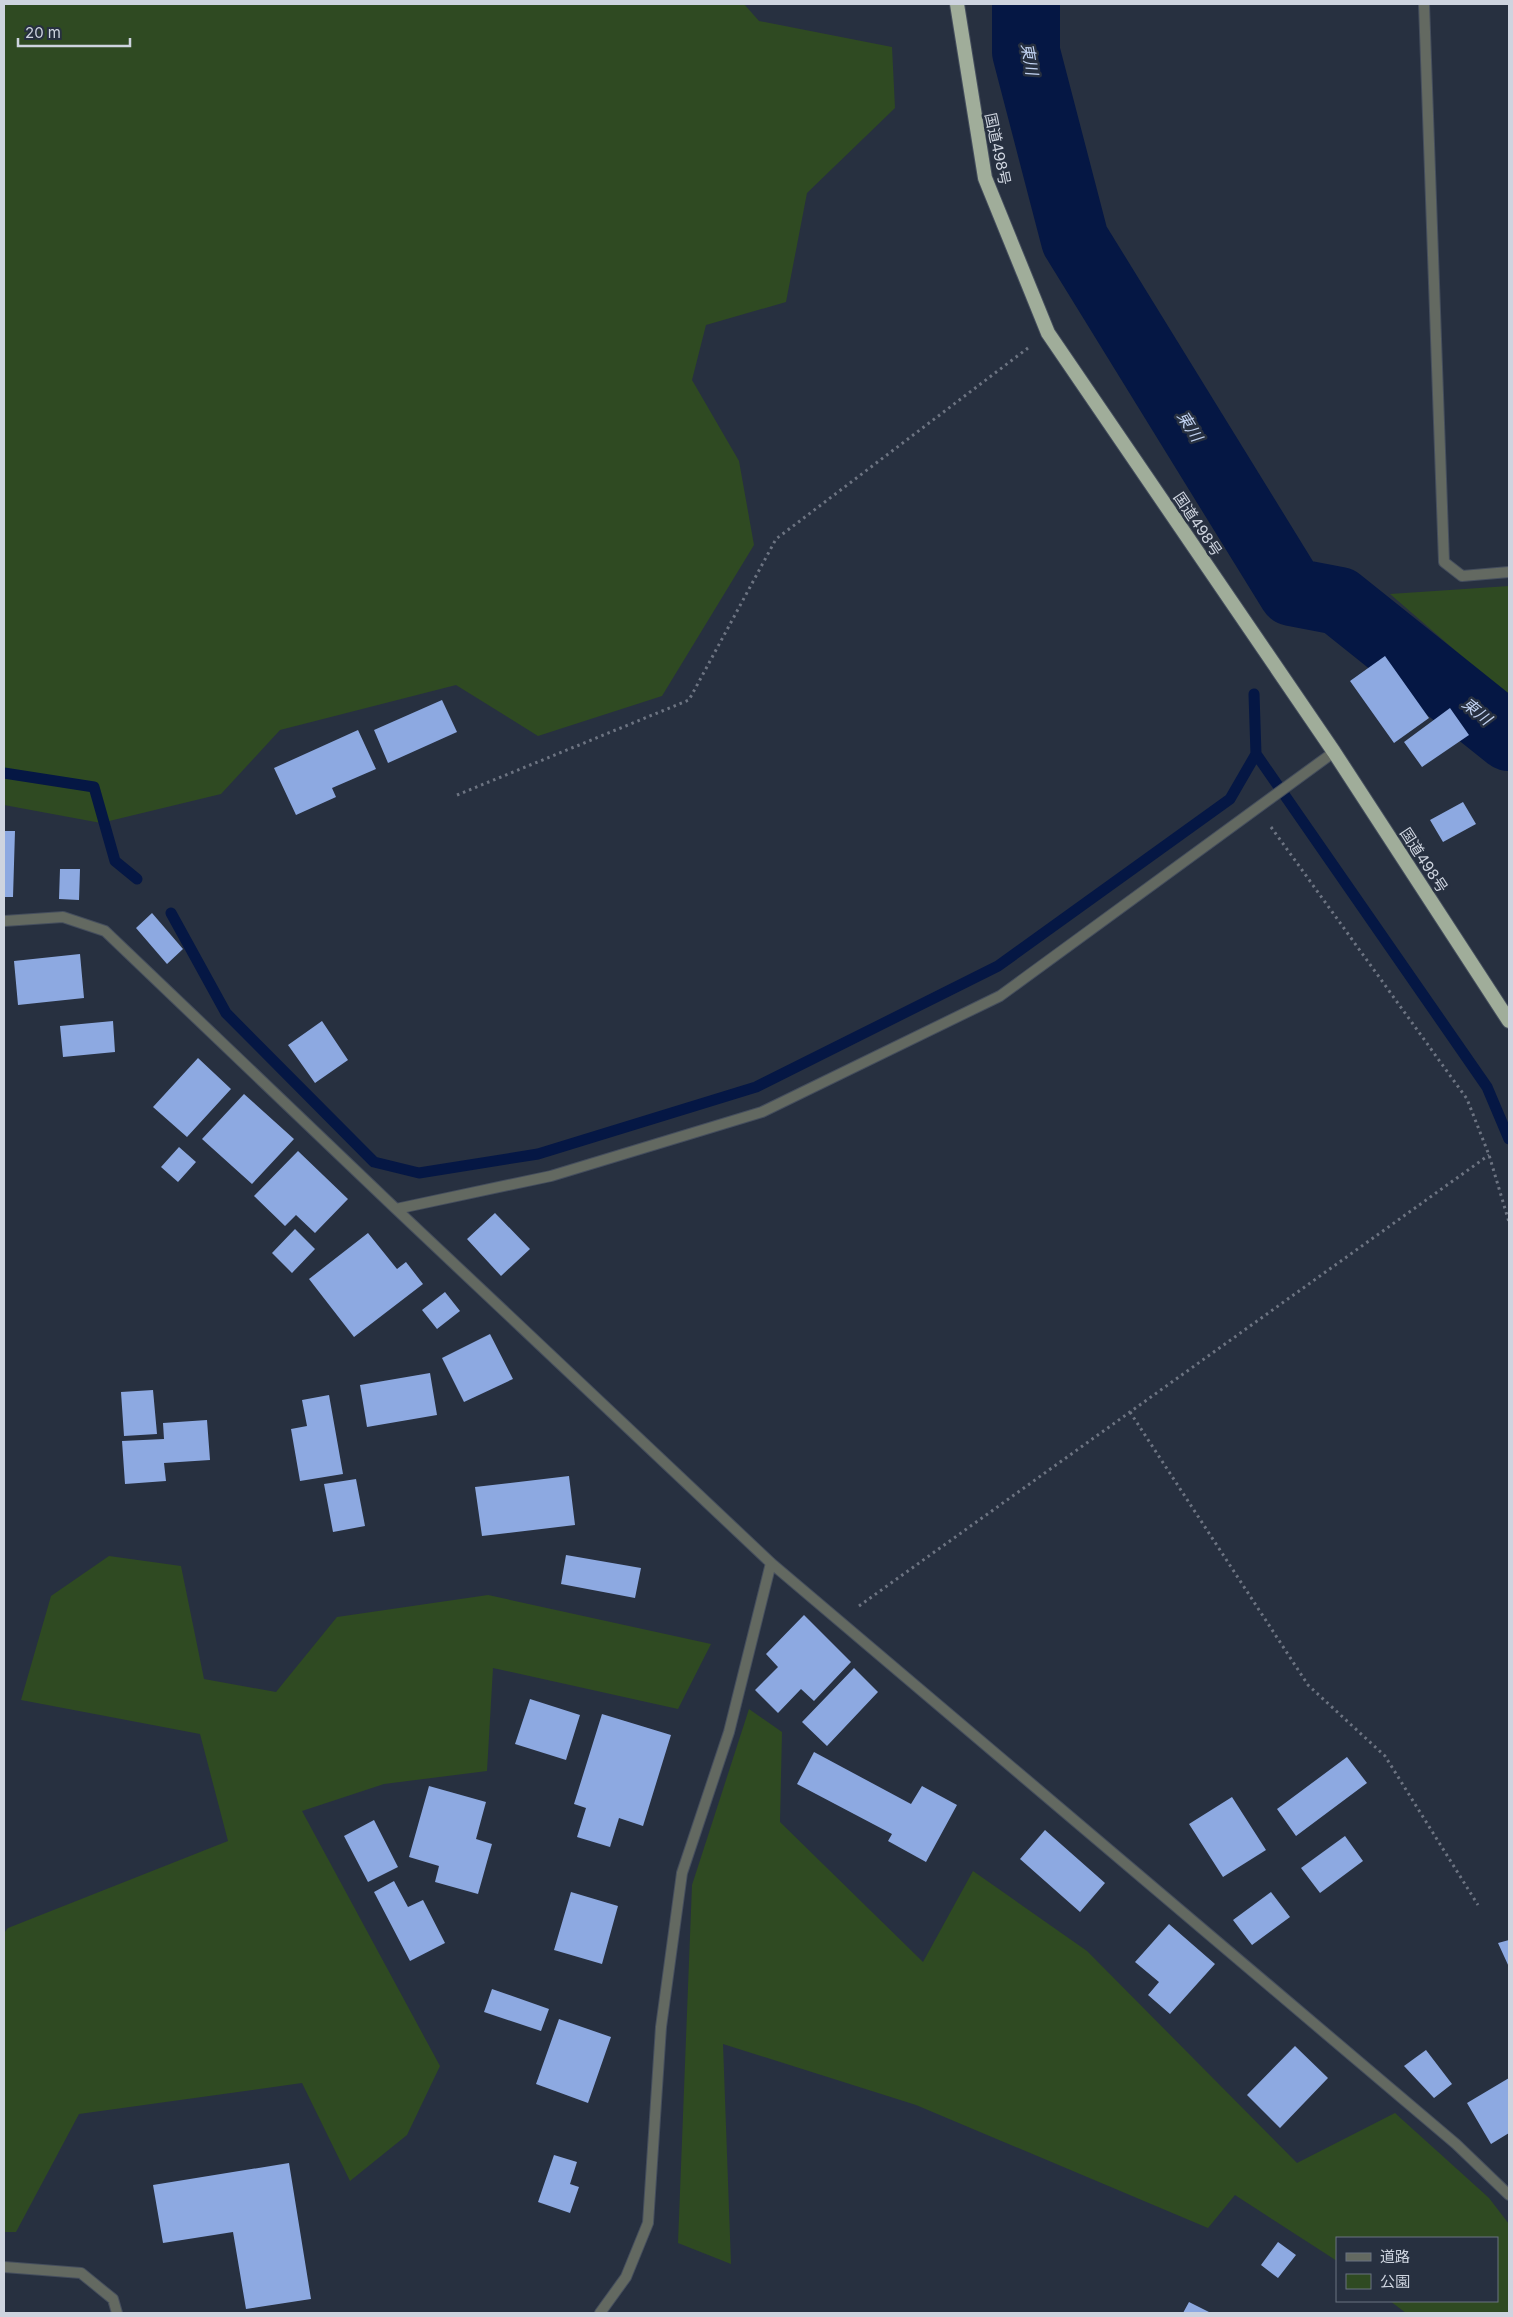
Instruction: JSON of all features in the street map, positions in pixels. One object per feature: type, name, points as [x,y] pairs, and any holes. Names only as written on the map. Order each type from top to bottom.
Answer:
[{"type":"highway","name":"国道498号","points":[[957,4],[985,178],[1048,332],[1334,752],[1509,1021]]},
{"type":"street","points":[[1424,4],[1444,562],[1462,576],[1509,572]]},
{"type":"street","points":[[396,1209],[551,1176],[762,1112],[1000,996],[1334,752]]},
{"type":"street","points":[[4,921],[63,917],[106,931],[396,1209],[771,1563],[1456,2144],[1509,2195]]},
{"type":"street","points":[[600,2313],[626,2277],[648,2223],[661,2027],[682,1873],[729,1732],[771,1563]]},
{"type":"street","points":[[4,2267],[81,2273],[113,2299],[117,2313]]},
{"type":"path","points":[[457,795],[689,700],[776,539],[1048,332]]},
{"type":"path","points":[[1257,808],[1467,1099],[1489,1155],[1509,1222]]},
{"type":"path","points":[[840,1620],[1489,1155]]},
{"type":"path","points":[[1130,1412],[1308,1685],[1385,1756],[1478,1905]]},
{"type":"green space","points":[[4,4],[744,4],[759,21],[892,47],[895,108],[807,193],[786,302],[706,325],[692,380],[739,461],[754,545],[662,696],[538,736],[456,685],[280,730],[221,794],[101,823],[4,805]]},
{"type":"green space","points":[[1509,586],[1509,697],[1390,594]]},
{"type":"green space","points":[[109,1556],[181,1566],[204,1679],[276,1692],[337,1617],[488,1595],[711,1644],[678,1709],[493,1668],[487,1771],[384,1784],[302,1811],[440,2066],[407,2135],[350,2181],[302,2083],[79,2114],[16,2232],[4,2232],[4,1933],[8,1928],[228,1841],[200,1734],[21,1700],[51,1596]]},
{"type":"green space","points":[[749,1709],[782,1732],[780,1822],[923,1962],[973,1871],[1087,1951],[1297,2163],[1395,2113],[1489,2198],[1509,2224],[1509,2313],[1406,2313],[1391,2302],[1498,2302],[1498,2237],[1336,2237],[1336,2260],[1235,2195],[1208,2228],[916,2105],[723,2044],[731,2264],[678,2243],[692,1885]]},
{"type":"building","points":[[1385,656],[1429,718],[1394,743],[1350,681]]},
{"type":"building","points":[[442,700],[457,732],[388,763],[374,730]]},
{"type":"building","points":[[1450,708],[1469,735],[1422,767],[1404,742]]},
{"type":"building","points":[[358,730],[376,769],[332,788],[336,797],[296,815],[274,768]]},
{"type":"building","points":[[1463,802],[1476,824],[1443,842],[1430,820]]},
{"type":"building","points":[[4,831],[15,831],[13,897],[4,897]]},
{"type":"building","points":[[60,869],[80,869],[79,900],[59,899]]},
{"type":"building","points":[[152,913],[183,949],[167,964],[136,928]]},
{"type":"building","points":[[80,954],[84,998],[18,1005],[14,961]]},
{"type":"building","points":[[113,1021],[115,1052],[63,1057],[60,1026]]},
{"type":"building","points":[[322,1021],[348,1060],[315,1083],[288,1045]]},
{"type":"building","points":[[198,1058],[231,1089],[187,1137],[153,1107]]},
{"type":"building","points":[[244,1094],[294,1139],[252,1184],[202,1139]]},
{"type":"building","points":[[179,1147],[196,1162],[178,1182],[161,1167]]},
{"type":"building","points":[[298,1151],[348,1199],[315,1233],[296,1215],[285,1226],[254,1196]]},
{"type":"building","points":[[495,1213],[530,1249],[501,1276],[467,1239]]},
{"type":"building","points":[[295,1229],[315,1249],[292,1273],[272,1253]]},
{"type":"building","points":[[368,1233],[397,1269],[406,1262],[423,1284],[354,1337],[309,1279]]},
{"type":"building","points":[[445,1292],[460,1311],[437,1329],[422,1310]]},
{"type":"building","points":[[490,1334],[513,1379],[464,1402],[442,1358]]},
{"type":"building","points":[[430,1373],[437,1415],[367,1427],[360,1385]]},
{"type":"building","points":[[153,1390],[157,1434],[124,1436],[121,1392]]},
{"type":"building","points":[[329,1395],[343,1474],[300,1481],[291,1429],[307,1426],[302,1400]]},
{"type":"building","points":[[207,1420],[210,1460],[164,1463],[166,1481],[125,1484],[122,1441],[164,1439],[163,1423]]},
{"type":"building","points":[[569,1476],[575,1525],[482,1536],[475,1487]]},
{"type":"building","points":[[356,1479],[365,1526],[333,1532],[324,1484]]},
{"type":"building","points":[[566,1555],[641,1568],[635,1598],[561,1584]]},
{"type":"building","points":[[804,1615],[851,1662],[814,1701],[801,1689],[778,1713],[755,1690],[778,1667],[766,1654]]},
{"type":"building","points":[[854,1668],[878,1692],[827,1746],[802,1722]]},
{"type":"building","points":[[530,1699],[580,1715],[566,1760],[515,1744]]},
{"type":"building","points":[[602,1714],[671,1735],[643,1826],[619,1818],[610,1847],[577,1837],[586,1808],[574,1804]]},
{"type":"building","points":[[814,1752],[911,1804],[922,1786],[957,1805],[926,1862],[888,1841],[892,1834],[797,1784]]},
{"type":"building","points":[[1347,1757],[1367,1783],[1296,1836],[1277,1809]]},
{"type":"building","points":[[429,1786],[486,1802],[476,1839],[492,1844],[478,1894],[435,1882],[439,1866],[409,1857]]},
{"type":"building","points":[[1232,1797],[1266,1850],[1223,1877],[1189,1824]]},
{"type":"building","points":[[374,1820],[398,1867],[368,1882],[344,1836]]},
{"type":"building","points":[[1045,1830],[1105,1883],[1080,1912],[1020,1859]]},
{"type":"building","points":[[1345,1836],[1363,1861],[1320,1893],[1301,1868]]},
{"type":"building","points":[[394,1881],[408,1907],[423,1900],[445,1943],[410,1961],[374,1892]]},
{"type":"building","points":[[571,1892],[618,1906],[602,1964],[554,1950]]},
{"type":"building","points":[[1271,1892],[1290,1917],[1252,1945],[1233,1920]]},
{"type":"building","points":[[1169,1924],[1215,1964],[1170,2014],[1148,1995],[1159,1982],[1135,1962]]},
{"type":"building","points":[[1509,1940],[1509,1967],[1498,1943]]},
{"type":"building","points":[[492,1989],[549,2009],[541,2031],[484,2012]]},
{"type":"building","points":[[559,2019],[611,2037],[588,2103],[536,2084]]},
{"type":"building","points":[[1295,2046],[1328,2078],[1280,2128],[1247,2095]]},
{"type":"building","points":[[1426,2050],[1452,2084],[1434,2098],[1404,2066]]},
{"type":"building","points":[[1509,2078],[1509,2133],[1491,2144],[1467,2103]]},
{"type":"building","points":[[554,2155],[577,2162],[570,2184],[579,2187],[570,2213],[538,2202]]},
{"type":"building","points":[[289,2163],[311,2299],[246,2309],[233,2232],[163,2243],[153,2185]]},
{"type":"building","points":[[1278,2242],[1296,2255],[1278,2278],[1261,2265]]},
{"type":"building","points":[[1189,2302],[1211,2313],[1183,2313]]},
{"type":"waterway","name":"東川","points":[[1026,4],[1026,52],[1075,240],[1292,592],[1339,601],[1509,737]]},
{"type":"waterway","points":[[171,913],[226,1013],[374,1162],[419,1173],[538,1154],[756,1087],[998,966],[1230,799],[1256,754],[1254,694]]},
{"type":"waterway","points":[[1256,754],[1487,1087],[1509,1139]]},
{"type":"waterway","points":[[4,773],[94,787],[115,861],[137,879]]}]
